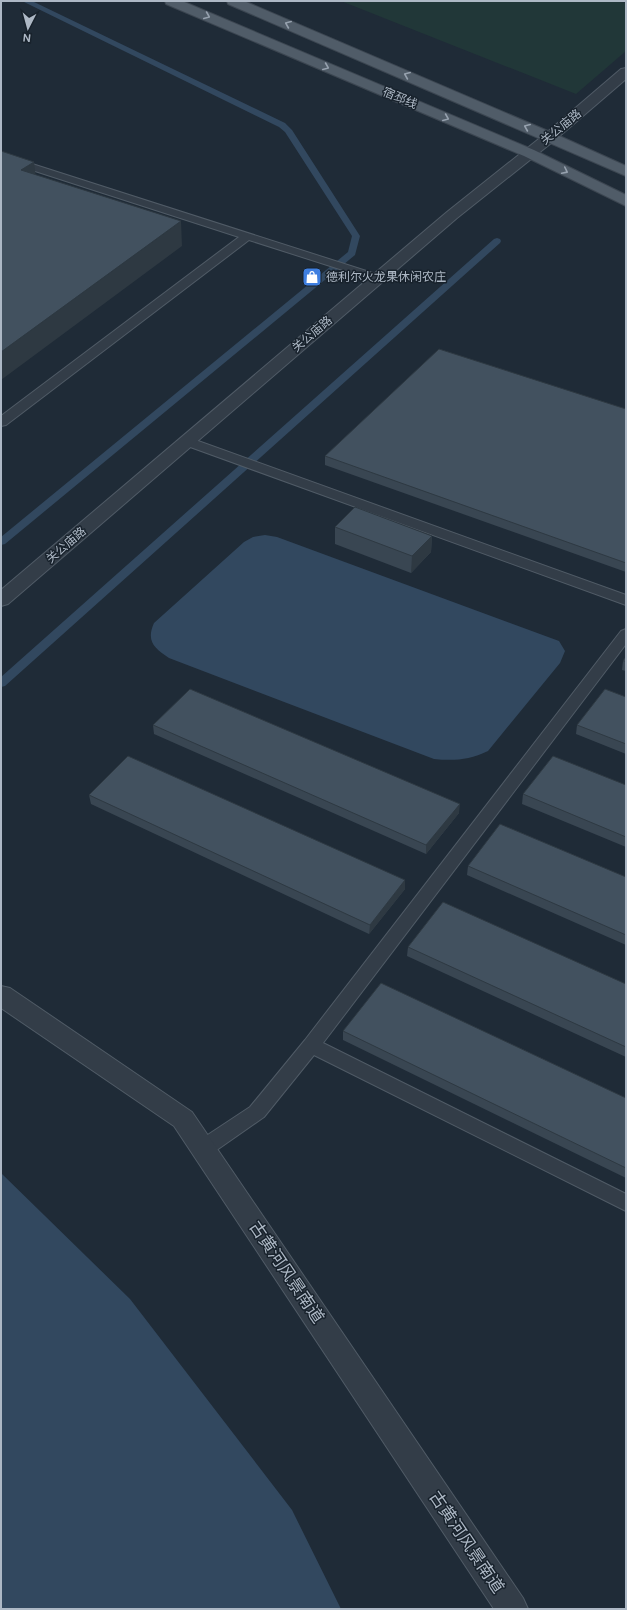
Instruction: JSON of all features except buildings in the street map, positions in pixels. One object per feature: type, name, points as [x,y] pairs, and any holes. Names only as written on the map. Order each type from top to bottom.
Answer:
[{"type":"main road","name":"宿邳线","points":[[171,1],[529,153],[626,201]]},
{"type":"main road","name":"宿邳线","points":[[233,1],[550,136],[626,172]]},
{"type":"street","name":"关公庙路","points":[[1,600],[452,215],[626,72]]},
{"type":"street","name":"古黄河风景南道","points":[[1,995],[183,1119],[204,1148],[512,1609]]},
{"type":"lane","points":[[1,157],[378,278]]},
{"type":"lane","points":[[1,422],[248,236]]},
{"type":"lane","points":[[187,441],[626,600]]},
{"type":"lane","points":[[204,1148],[257,1112],[311,1045],[626,634]]},
{"type":"lane","points":[[311,1045],[626,1203]]},
{"type":"green space","points":[[341,1],[615,1],[626,3],[626,51],[576,94]]},
{"type":"water","points":[[265,535],[277,537],[559,641],[565,651],[560,663],[488,751],[468,758],[448,760],[434,759],[169,658],[159,651],[151,639],[154,623],[244,542],[253,537]]},
{"type":"water","points":[[1,1173],[130,1299],[292,1510],[341,1609],[1,1609]]},
{"type":"waterway","points":[[1,542],[352,253],[356,236],[288,130],[282,125],[26,1]]},
{"type":"waterway","points":[[1,683],[497,241]]},
{"type":"place","name":"德利尔火龙果休闲农庄","points":[[312,277]]}]
